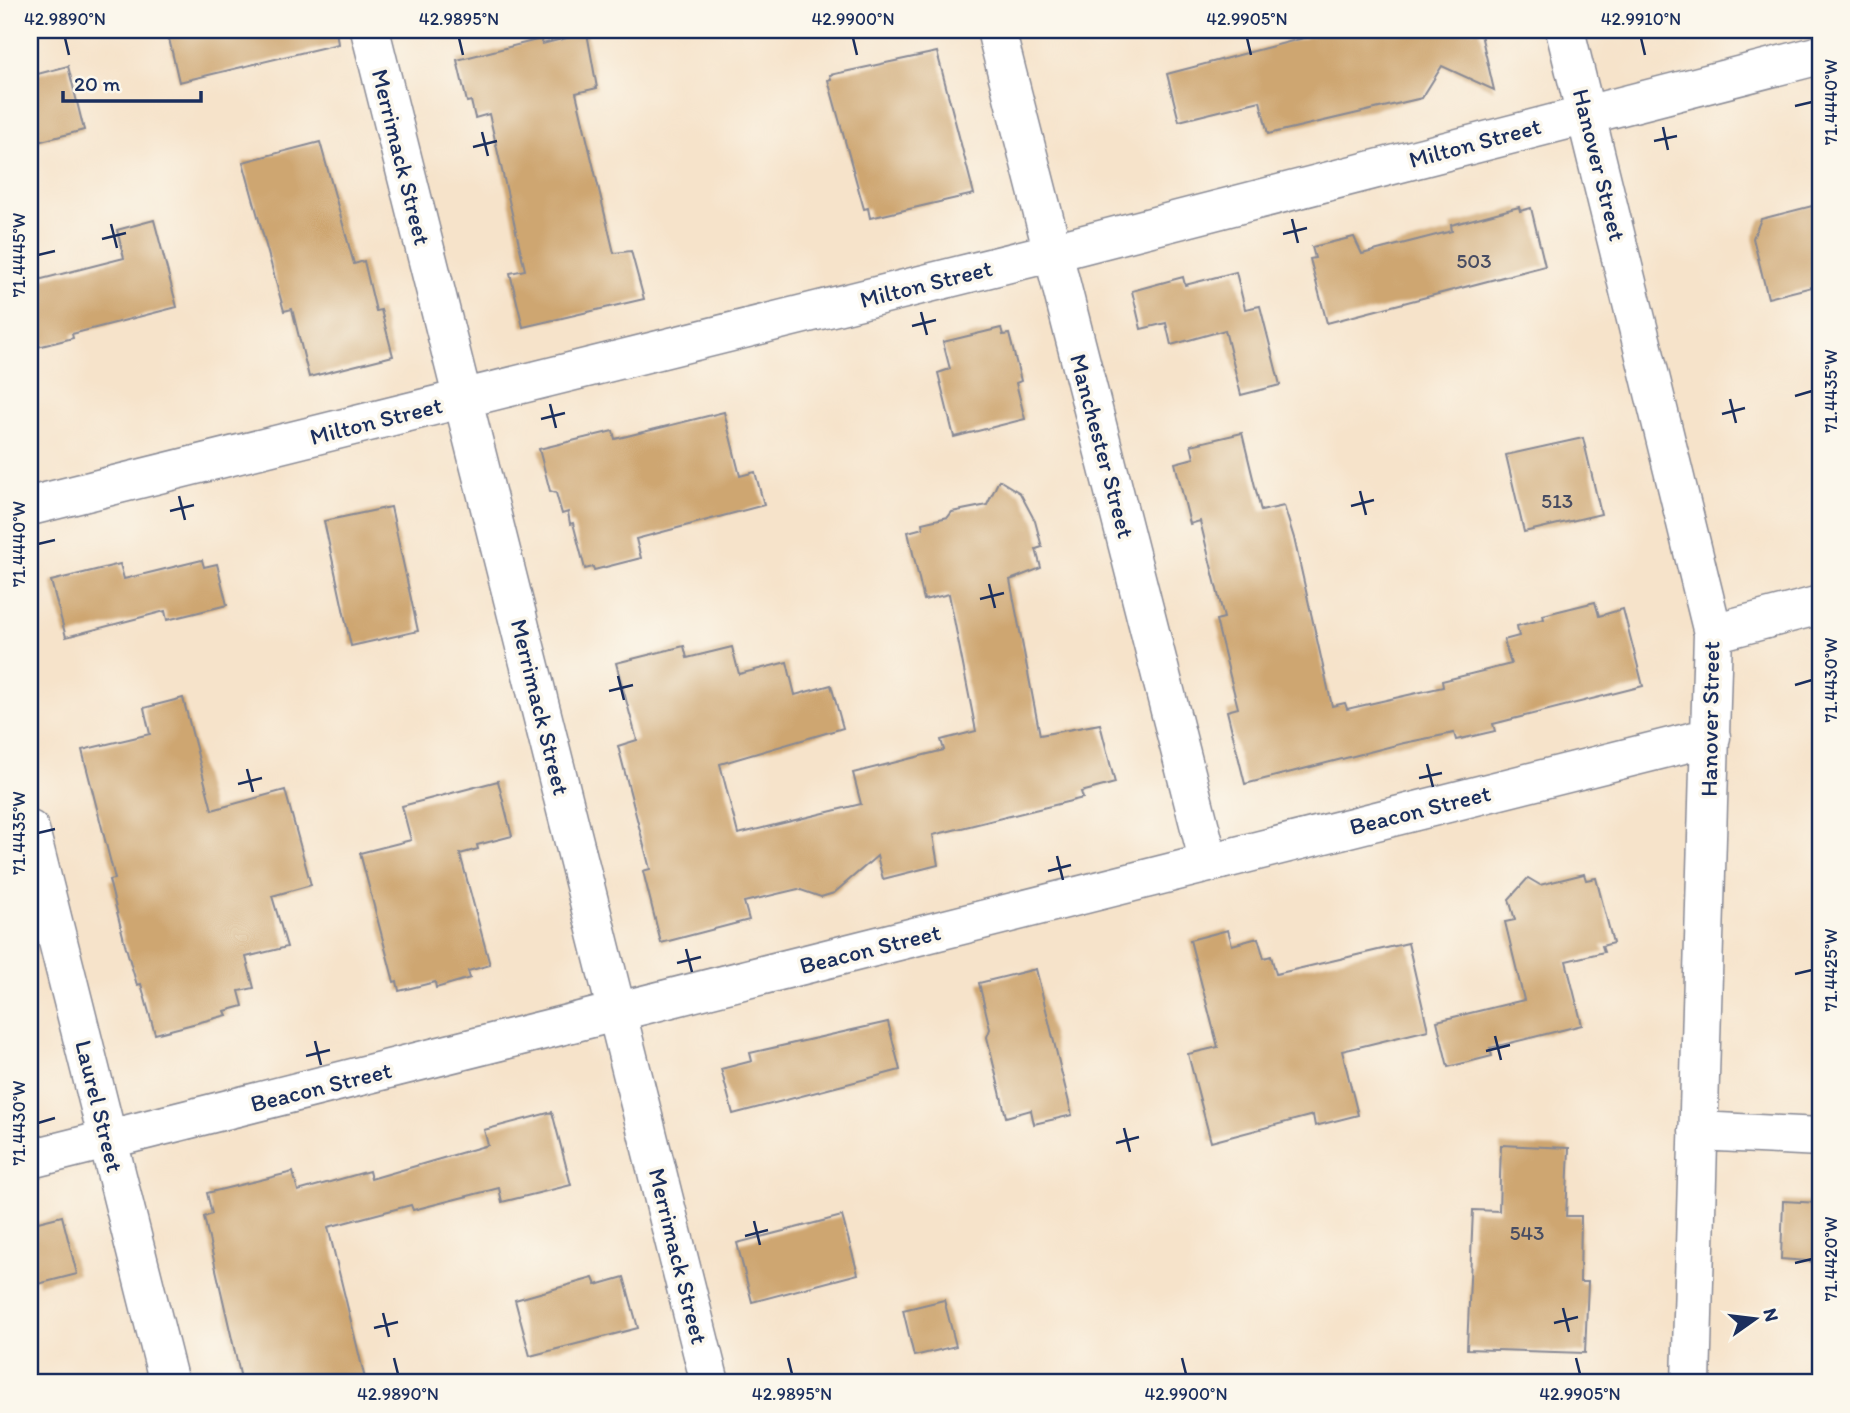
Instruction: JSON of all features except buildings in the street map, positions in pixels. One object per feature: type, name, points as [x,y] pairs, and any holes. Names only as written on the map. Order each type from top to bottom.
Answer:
[{"type":"street","name":"Merrimack Street","points":[[370,30],[710,1383]]},
{"type":"street","name":"Manchester Street","points":[[996,30],[1050,253],[1157,652],[1209,863]]},
{"type":"street","name":"Hanover Street","points":[[1565,30],[1713,633],[1691,1383]]},
{"type":"street","name":"Milton Street","points":[[30,506],[1050,253],[1820,55]]},
{"type":"street","points":[[1713,633],[1820,605]]},
{"type":"street","name":"Beacon Street","points":[[30,1159],[1711,737]]},
{"type":"street","name":"Laurel Street","points":[[30,830],[169,1383]]},
{"type":"street","points":[[1698,1131],[1820,1137]]}]
